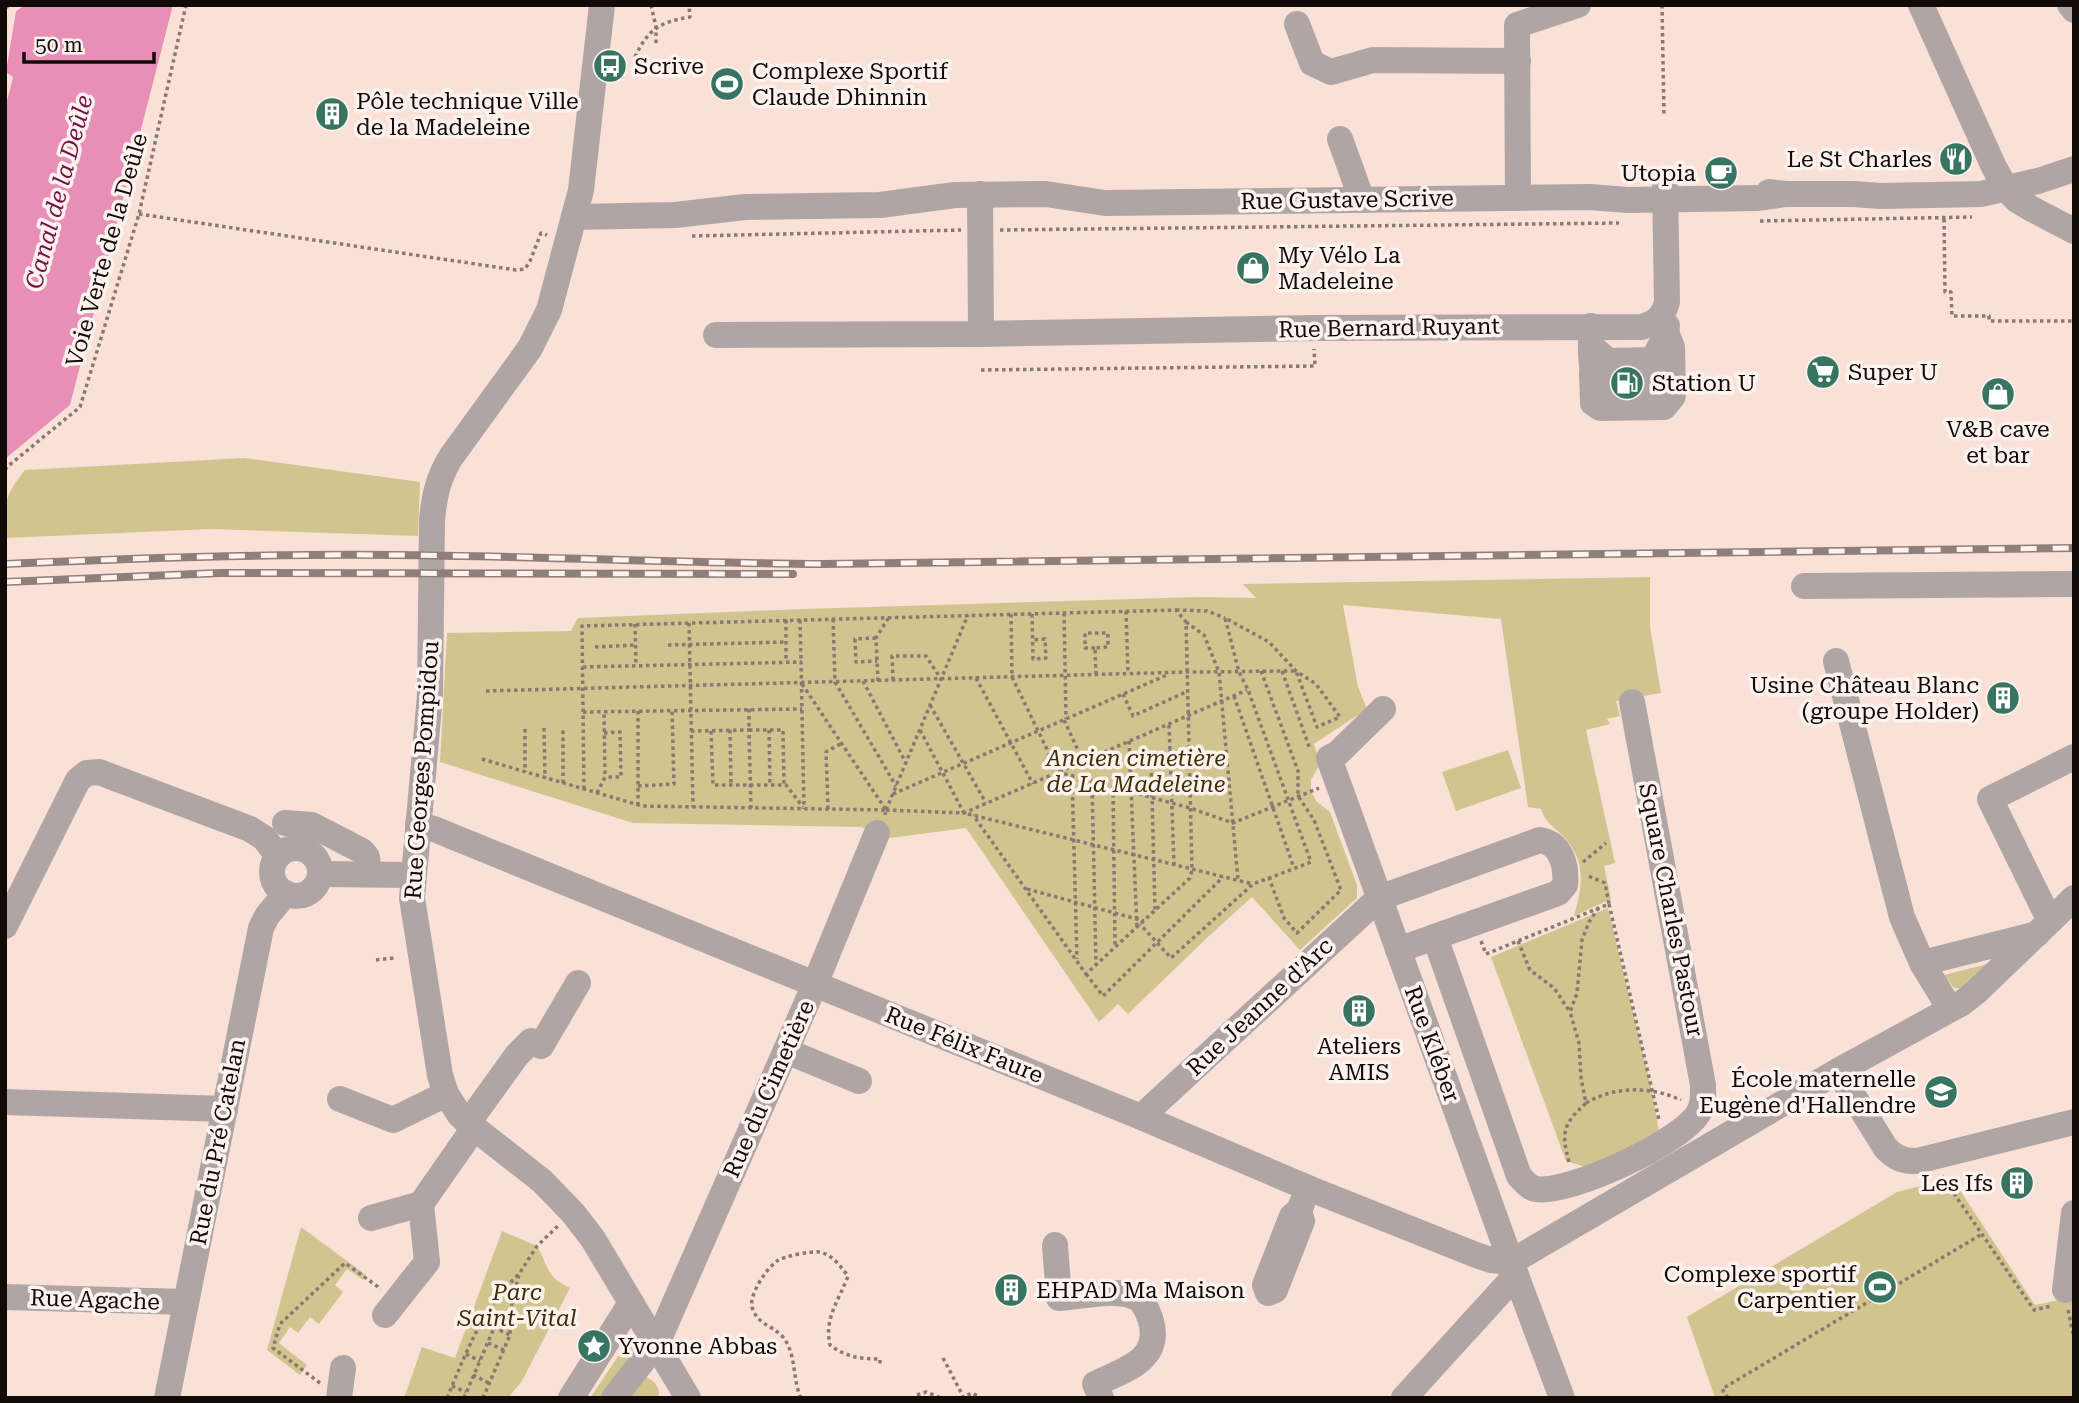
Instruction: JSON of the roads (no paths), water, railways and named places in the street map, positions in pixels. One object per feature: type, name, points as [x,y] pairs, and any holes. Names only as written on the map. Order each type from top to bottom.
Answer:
[{"type":"street","name":"Rue Georges Pompidou","points":[[602,5],[573,220],[549,310],[539,334],[457,447],[437,486],[432,520],[430,695],[413,875],[414,913],[421,943],[438,1066],[446,1094],[471,1126],[542,1181],[573,1213],[593,1239],[656,1344],[679,1394]]},
{"type":"street","points":[[1518,198],[1517,25],[1578,5]]},
{"type":"street","points":[[1921,5],[2003,184],[2032,209],[2074,231]]},
{"type":"street","points":[[2070,5],[2074,10]]},
{"type":"street","points":[[1297,24],[1312,63],[1331,72],[1373,60],[1518,61]]},
{"type":"street","points":[[1340,139],[1362,200]]},
{"type":"street","points":[[2003,184],[2057,162],[2074,160]]},
{"type":"street","points":[[2003,184],[2074,169]]},
{"type":"street","name":"Rue Gustave Scrive","points":[[573,220],[696,202],[745,207],[880,205],[899,209],[980,211],[1078,208],[1105,203],[1589,197],[1628,200],[1665,192],[1767,198],[1786,194],[1964,195],[2003,184]]},
{"type":"street","points":[[1592,336],[1593,403],[1600,408],[1664,407],[1673,396],[1672,347],[1667,335],[1665,192]]},
{"type":"street","points":[[980,211],[981,334]]},
{"type":"street","name":"Rue Bernard Ruyant","points":[[716,335],[981,334],[1314,328],[1592,336],[1650,324],[1662,316],[1667,302]]},
{"type":"street","points":[[1592,373],[1600,383],[1608,387],[1650,387],[1653,383],[1653,360],[1667,335]]},
{"type":"street","points":[[1592,336],[1608,361],[1653,360]]},
{"type":"street","points":[[1804,586],[2074,584]]},
{"type":"street","points":[[1836,661],[1906,929],[1950,1009]]},
{"type":"street","name":"Square Charles Pastour","points":[[1632,702],[1703,1085],[1703,1100],[1699,1112],[1685,1128],[1662,1142]]},
{"type":"street","name":"Rue Kléber","points":[[1383,709],[1327,765],[1379,898],[1562,1398]]},
{"type":"street","points":[[2044,927],[1990,799],[2074,757]]},
{"type":"street","points":[[5,926],[78,780],[87,773],[99,772],[250,830],[264,838],[307,824],[362,851],[367,858],[369,874]]},
{"type":"street","name":"Rue du Cimetière","points":[[614,1398],[656,1344],[816,985],[882,822]]},
{"type":"street","name":"Rue Félix Faure","points":[[418,825],[1141,1117],[1304,1200],[1498,1261],[1514,1269]]},
{"type":"street","points":[[282,834],[299,848],[312,854],[319,865],[320,874],[316,885],[308,892],[297,895],[286,893],[276,886],[272,867],[282,834]]},
{"type":"street","points":[[1379,898],[1540,840],[1548,841],[1562,858],[1566,877],[1565,885],[1558,893],[1398,950]]},
{"type":"street","points":[[320,874],[413,875]]},
{"type":"street","name":"Rue du Pré Catelan","points":[[167,1398],[261,928],[286,893]]},
{"type":"street","name":"Rue Jeanne d'Arc","points":[[1141,1117],[1379,898]]},
{"type":"street","points":[[1404,1398],[1514,1269],[1676,1166],[1976,992],[2074,898]]},
{"type":"street","points":[[1922,962],[2044,927]]},
{"type":"street","points":[[1435,937],[1519,1176],[1532,1189],[1546,1190],[1574,1183],[1615,1168],[1662,1142],[1676,1166]]},
{"type":"street","points":[[391,1308],[427,1262],[421,1203],[517,1055],[531,1041],[541,1046],[578,983]]},
{"type":"street","points":[[786,1051],[859,1082]]},
{"type":"street","points":[[1838,1071],[1890,1153],[1908,1161],[1936,1157],[2074,1122]]},
{"type":"street","points":[[340,1099],[394,1120],[446,1094]]},
{"type":"street","points":[[5,1102],[225,1109]]},
{"type":"street","points":[[371,1218],[421,1203]]},
{"type":"street","points":[[2062,1300],[2074,1213]]},
{"type":"street","points":[[1055,1245],[1059,1298],[1120,1293],[1136,1297],[1143,1304],[1152,1325],[1154,1338],[1142,1361],[1095,1384],[1101,1398]]},
{"type":"street","name":"Rue Agache","points":[[5,1297],[186,1302]]},
{"type":"street","points":[[571,1398],[631,1303]]},
{"type":"street","points":[[339,1398],[343,1368]]},
{"type":"water","name":"Canal de la Deûle","points":[[25,5],[173,5],[70,405],[5,459],[5,109],[13,77],[6,72],[16,11]]},
{"type":"railway","points":[[5,564],[296,555],[823,564],[2074,548]]},
{"type":"railway","points":[[5,582],[220,573],[793,574]]},
{"type":"place","name":"Scrive","points":[[610,66]]},
{"type":"place","name":"Complexe Sportif Claude Dhinnin","points":[[727,84]]},
{"type":"place","name":"Pôle technique Ville de la Madeleine","points":[[332,114]]},
{"type":"place","name":"Le St Charles","points":[[1956,159]]},
{"type":"place","name":"Utopia","points":[[1721,173]]},
{"type":"place","name":"My Vélo La Madeleine","points":[[1253,268]]},
{"type":"place","name":"Super U","points":[[1823,372]]},
{"type":"place","name":"Station U","points":[[1627,383]]},
{"type":"place","name":"V&B cave et bar","points":[[1998,394]]},
{"type":"place","name":"Usine Château Blanc (groupe Holder)","points":[[2003,698]]},
{"type":"place","name":"Ateliers AMIS","points":[[1359,1011]]},
{"type":"place","name":"École maternelle Eugène d'Hallendre","points":[[1941,1092]]},
{"type":"place","name":"Les Ifs","points":[[2017,1183]]},
{"type":"place","name":"Complexe sportif Carpentier","points":[[1880,1287]]},
{"type":"place","name":"EHPAD Ma Maison","points":[[1011,1290]]},
{"type":"place","name":"Yvonne Abbas","points":[[594,1346]]},
{"type":"park label","name":"Ancien cimetière de La Madeleine","points":[[1136,771]]},
{"type":"park label","name":"Parc Saint-Vital","points":[[517,1305]]}]
